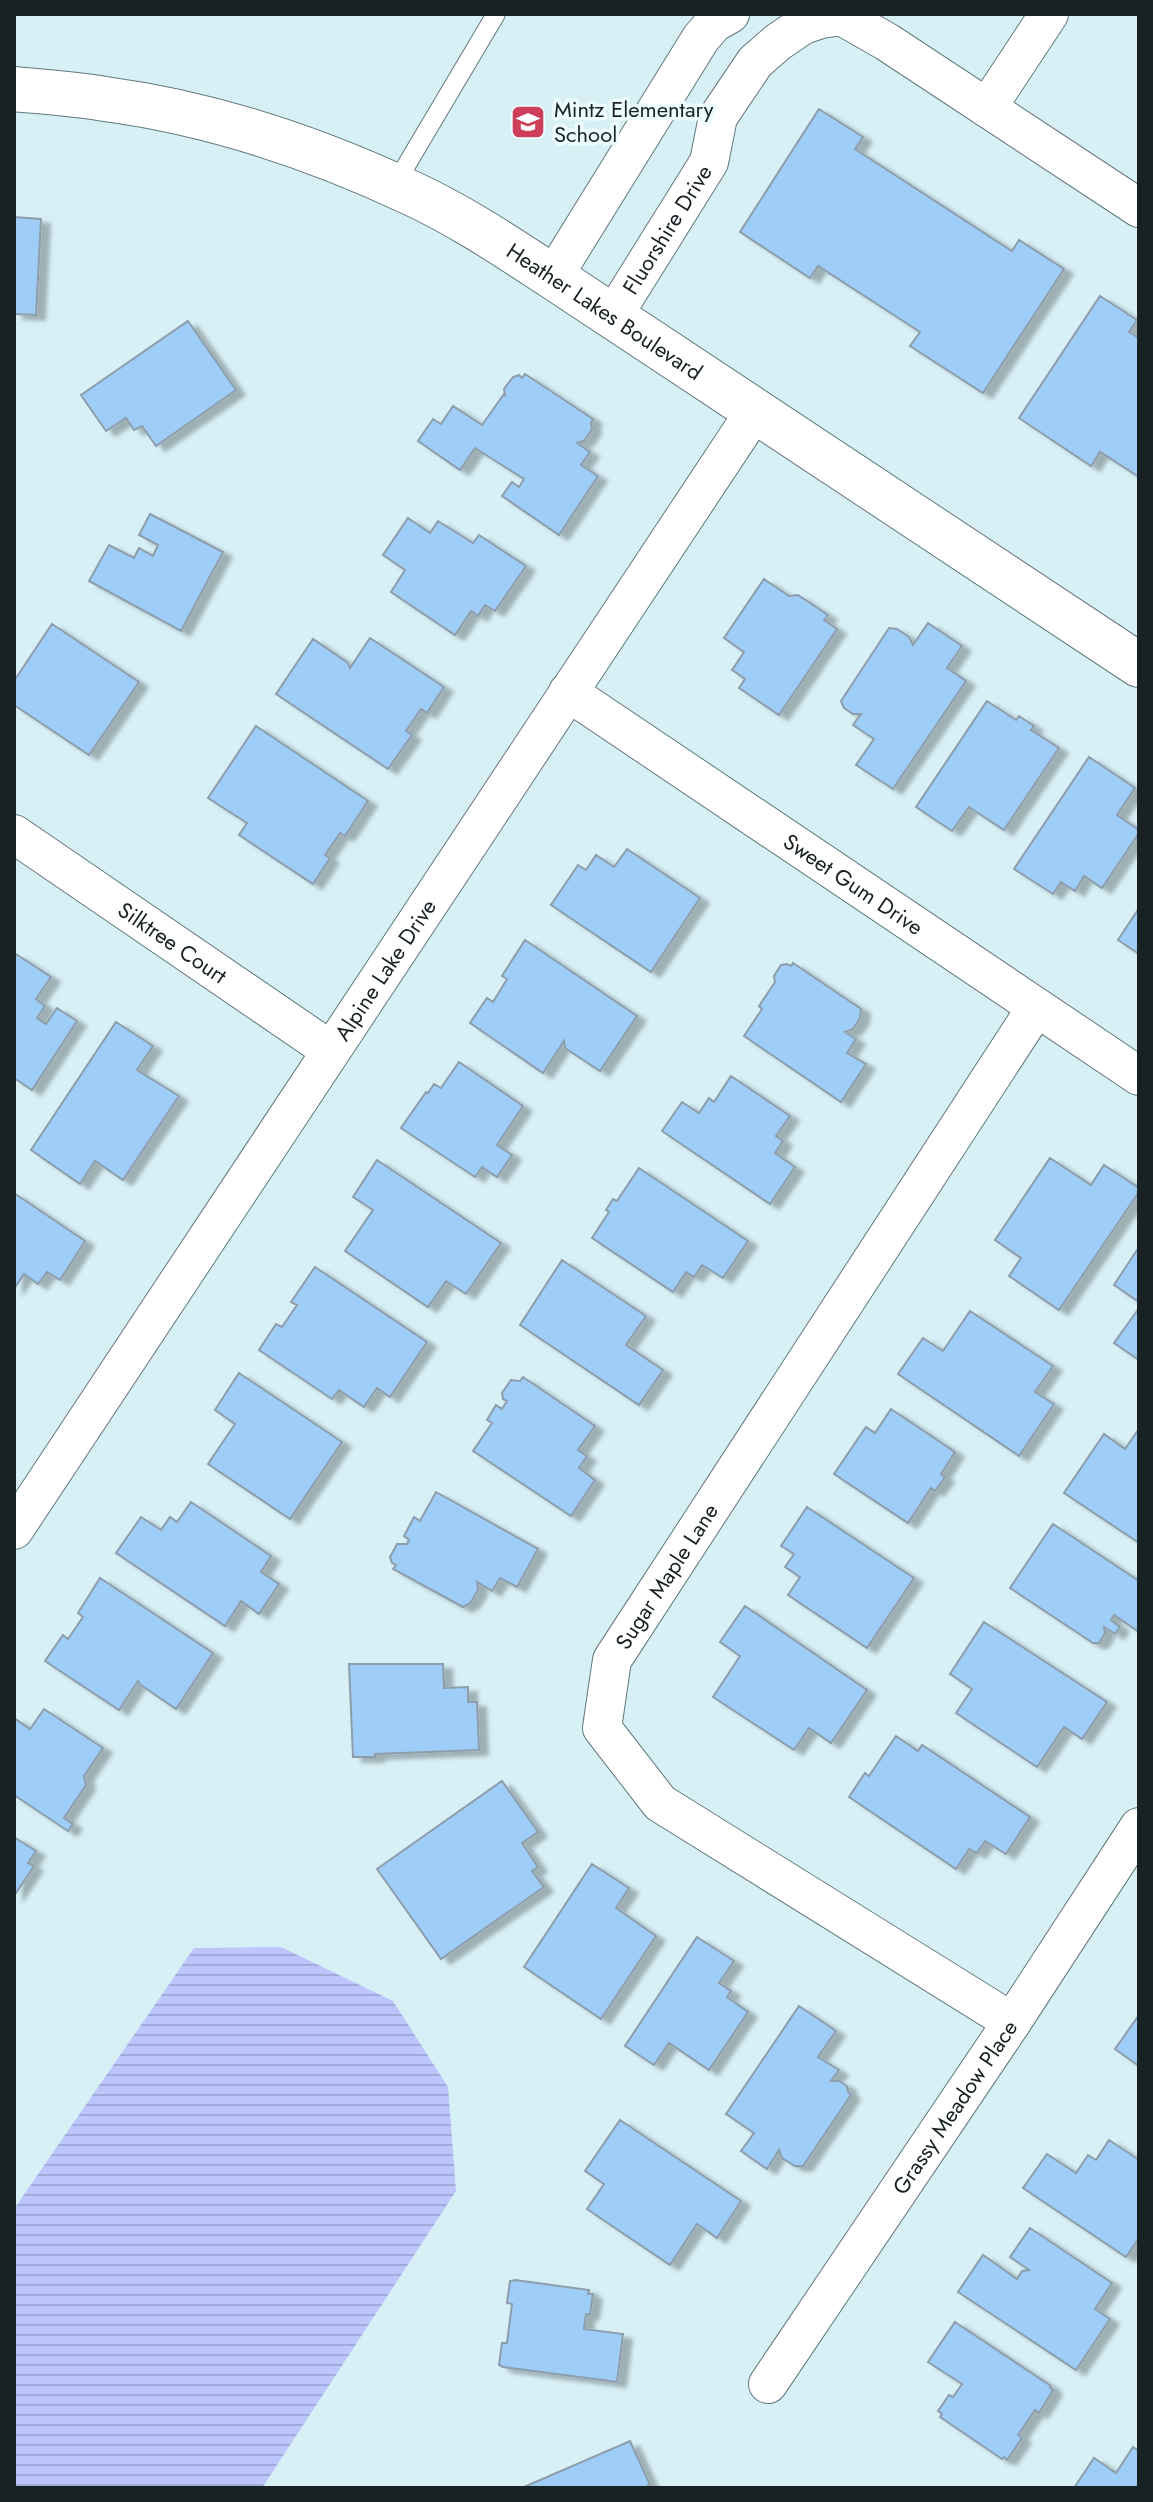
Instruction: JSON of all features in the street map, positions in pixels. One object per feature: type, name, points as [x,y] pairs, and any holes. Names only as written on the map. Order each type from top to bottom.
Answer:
[{"type":"street","points":[[553,277],[701,38],[714,23],[730,14]]},
{"type":"street","points":[[987,108],[1049,14]]},
{"type":"street","name":"Fluorshire Drive","points":[[613,316],[709,162],[718,117],[755,62],[803,25],[840,15],[1139,208]]},
{"type":"street","name":"Heather Lakes Boulevard","points":[[14,89],[106,99],[209,119],[319,154],[394,186],[494,239],[1139,665]]},
{"type":"street","points":[[662,101],[713,133]]},
{"type":"street","name":"Alpine Lake Drive","points":[[14,1530],[755,411]]},
{"type":"street","name":"Sweet Gum Drive","points":[[568,692],[1139,1076]]},
{"type":"street","name":"Silktree Court","points":[[14,834],[330,1050]]},
{"type":"street","name":"Sugar Maple Lane","points":[[1012,2022],[660,1803],[602,1728],[612,1660],[1036,1008]]},
{"type":"street","name":"Grassy Meadow Place","points":[[768,2384],[1139,1827]]},
{"type":"lane","points":[[394,186],[496,14]]},
{"type":"water","points":[[281,1947],[393,2001],[448,2087],[456,2191],[262,2488],[14,2488],[14,2209],[194,1948]]},
{"type":"building","points":[[819,109],[863,137],[855,149],[1012,251],[1019,240],[1064,269],[983,393],[910,346],[920,332],[818,266],[810,278],[740,232]]},
{"type":"building","points":[[14,217],[41,219],[36,315],[14,314]]},
{"type":"building","points":[[1100,296],[1137,320],[1129,332],[1139,338],[1139,477],[1100,452],[1091,466],[1019,418]]},
{"type":"building","points":[[188,321],[236,390],[156,446],[142,426],[134,430],[126,418],[106,431],[81,395]]},
{"type":"building","points":[[525,374],[593,419],[592,429],[584,441],[577,443],[590,452],[581,465],[598,476],[559,535],[502,496],[512,482],[519,487],[524,479],[475,448],[460,470],[418,441],[433,419],[441,424],[453,406],[482,425],[505,395],[504,389],[513,377],[519,375],[522,378]]},
{"type":"building","points":[[150,514],[223,552],[181,631],[89,581],[109,545],[134,558],[139,548],[153,556],[158,545],[139,535]]},
{"type":"building","points":[[408,518],[430,533],[438,521],[473,543],[479,535],[526,566],[495,611],[485,605],[478,616],[471,611],[455,635],[391,592],[405,570],[383,555]]},
{"type":"building","points":[[764,579],[789,596],[798,595],[828,615],[824,620],[837,629],[779,715],[739,688],[745,679],[732,670],[744,652],[724,638]]},
{"type":"building","points":[[928,623],[962,646],[947,668],[966,681],[893,789],[856,765],[874,739],[853,725],[861,714],[853,714],[844,708],[841,701],[889,628],[909,637],[913,645]]},
{"type":"building","points":[[52,624],[139,682],[89,755],[14,705],[14,681]]},
{"type":"building","points":[[370,638],[444,687],[427,713],[421,709],[406,731],[412,735],[388,769],[276,694],[313,639],[348,663],[350,668]]},
{"type":"building","points":[[987,701],[1016,720],[1019,716],[1034,726],[1031,730],[1059,748],[1004,830],[969,807],[952,831],[916,807]]},
{"type":"building","points":[[256,726],[368,801],[345,836],[340,833],[325,855],[330,858],[313,884],[239,835],[247,823],[208,798]]},
{"type":"building","points":[[1089,757],[1135,788],[1117,815],[1139,833],[1102,888],[1084,876],[1075,891],[1061,882],[1053,894],[1014,869]]},
{"type":"building","points":[[627,849],[700,898],[651,972],[551,905],[578,865],[586,870],[596,855],[614,867]]},
{"type":"building","points":[[1139,908],[1139,954],[1118,940]]},
{"type":"building","points":[[525,940],[637,1016],[600,1071],[565,1048],[564,1041],[543,1073],[470,1023],[487,998],[493,1002],[507,979],[502,976]]},
{"type":"building","points":[[16,954],[51,977],[36,999],[45,1006],[37,1018],[46,1024],[57,1008],[77,1021],[32,1090],[14,1078]]},
{"type":"building","points":[[793,963],[861,1009],[860,1018],[853,1029],[845,1032],[856,1039],[847,1053],[866,1064],[841,1102],[744,1036],[762,1009],[759,1006],[775,982],[774,976],[781,965],[791,966]]},
{"type":"building","points":[[116,1022],[153,1046],[137,1070],[179,1096],[123,1180],[95,1161],[80,1184],[31,1150]]},
{"type":"building","points":[[459,1062],[523,1106],[497,1145],[512,1155],[497,1177],[482,1167],[475,1177],[401,1128],[426,1092],[434,1084],[441,1088]]},
{"type":"building","points":[[731,1076],[790,1116],[776,1136],[783,1141],[775,1153],[795,1167],[770,1204],[662,1131],[682,1102],[699,1113],[709,1098],[714,1102]]},
{"type":"building","points":[[1050,1158],[1091,1185],[1104,1165],[1139,1188],[1059,1310],[1009,1276],[1021,1258],[995,1240]]},
{"type":"building","points":[[377,1160],[501,1243],[466,1294],[446,1281],[428,1307],[345,1251],[373,1210],[353,1197]]},
{"type":"building","points":[[639,1168],[748,1241],[723,1278],[702,1265],[694,1277],[686,1272],[673,1292],[592,1238],[609,1212],[606,1210],[613,1199],[617,1201]]},
{"type":"building","points":[[14,1193],[85,1241],[60,1280],[47,1272],[38,1284],[24,1274],[14,1289]]},
{"type":"building","points":[[1139,1247],[1139,1302],[1114,1285]]},
{"type":"building","points":[[562,1260],[646,1316],[626,1345],[663,1370],[639,1405],[520,1325]]},
{"type":"building","points":[[315,1267],[427,1342],[390,1397],[377,1388],[364,1407],[339,1390],[332,1399],[259,1350],[276,1324],[282,1327],[297,1305],[291,1302]]},
{"type":"building","points":[[1139,1308],[1139,1360],[1114,1343]]},
{"type":"building","points":[[970,1311],[1053,1366],[1035,1392],[1054,1404],[1019,1456],[898,1374],[923,1338],[943,1351]]},
{"type":"building","points":[[239,1373],[342,1442],[290,1519],[208,1464],[235,1424],[215,1410]]},
{"type":"building","points":[[523,1377],[595,1426],[578,1450],[587,1456],[579,1468],[595,1480],[571,1516],[473,1451],[492,1423],[487,1420],[496,1405],[502,1409],[507,1401],[502,1393],[511,1380],[520,1381]]},
{"type":"building","points":[[891,1409],[955,1452],[941,1474],[945,1477],[935,1491],[931,1488],[908,1523],[834,1474],[866,1427],[875,1433]]},
{"type":"building","points":[[1138,1430],[1139,1543],[1064,1493],[1104,1434],[1125,1449]]},
{"type":"building","points":[[436,1492],[538,1549],[517,1587],[500,1578],[492,1591],[477,1582],[478,1590],[471,1602],[463,1607],[393,1569],[396,1565],[390,1557],[397,1544],[407,1544],[409,1540],[404,1536],[414,1517],[420,1521]]},
{"type":"building","points":[[191,1502],[271,1556],[261,1572],[279,1584],[259,1614],[241,1601],[225,1626],[116,1553],[141,1517],[161,1530],[170,1517],[177,1522]]},
{"type":"building","points":[[807,1507],[914,1578],[867,1648],[788,1595],[800,1577],[785,1567],[794,1554],[781,1546]]},
{"type":"building","points":[[1053,1524],[1139,1581],[1139,1632],[1114,1615],[1111,1620],[1120,1627],[1115,1634],[1104,1627],[1105,1633],[1099,1643],[1093,1643],[1010,1588]]},
{"type":"building","points":[[100,1578],[213,1653],[176,1709],[138,1681],[119,1710],[45,1661],[63,1635],[68,1639],[83,1617],[78,1613]]},
{"type":"building","points":[[745,1606],[867,1690],[831,1743],[809,1728],[794,1750],[713,1697],[740,1656],[720,1642]]},
{"type":"building","points":[[984,1622],[1107,1702],[1082,1739],[1064,1727],[1037,1767],[956,1713],[972,1689],[950,1674]]},
{"type":"building","points":[[349,1664],[443,1664],[444,1688],[468,1687],[468,1702],[477,1702],[479,1750],[353,1757]]},
{"type":"building","points":[[44,1709],[103,1748],[84,1776],[86,1785],[64,1818],[73,1824],[68,1831],[14,1795],[14,1718],[30,1729]]},
{"type":"building","points":[[896,1736],[918,1751],[922,1745],[1030,1817],[1006,1854],[985,1841],[977,1853],[969,1849],[956,1869],[849,1797],[865,1773],[869,1776]]},
{"type":"building","points":[[502,1781],[538,1832],[522,1843],[538,1867],[532,1871],[544,1887],[441,1959],[377,1869]]},
{"type":"building","points":[[14,1837],[36,1851],[28,1863],[34,1866],[14,1896]]},
{"type":"building","points":[[592,1864],[629,1888],[616,1908],[656,1936],[601,2019],[524,1967]]},
{"type":"building","points":[[697,1937],[734,1961],[719,1983],[731,1991],[727,1997],[748,2012],[709,2070],[669,2043],[654,2065],[625,2046]]},
{"type":"building","points":[[799,2006],[836,2031],[818,2057],[839,2070],[831,2081],[847,2086],[851,2095],[803,2166],[795,2166],[782,2158],[779,2150],[767,2169],[741,2151],[754,2133],[726,2114]]},
{"type":"building","points":[[1139,2015],[1139,2066],[1115,2049]]},
{"type":"building","points":[[620,2120],[741,2201],[717,2238],[697,2224],[670,2265],[587,2209],[604,2184],[585,2171]]},
{"type":"building","points":[[1109,2140],[1139,2160],[1139,2238],[1126,2257],[1023,2188],[1047,2154],[1076,2173],[1088,2155],[1096,2160]]},
{"type":"building","points":[[1030,2228],[1112,2283],[1095,2309],[1110,2319],[1076,2370],[958,2292],[983,2255],[1017,2279],[1022,2271],[1029,2270],[1010,2257]]},
{"type":"building","points":[[510,2281],[589,2290],[588,2294],[593,2294],[584,2329],[623,2334],[617,2382],[499,2365],[502,2343],[507,2343],[512,2304],[507,2303]]},
{"type":"building","points":[[955,2322],[1053,2390],[1039,2413],[1035,2410],[1018,2435],[1022,2438],[1007,2460],[940,2417],[942,2414],[938,2411],[949,2395],[953,2397],[962,2384],[928,2362]]},
{"type":"building","points":[[630,2441],[650,2485],[644,2488],[524,2487]]},
{"type":"building","points":[[1133,2447],[1139,2451],[1139,2488],[1074,2488],[1094,2458],[1116,2473]]},
{"type":"place","name":"Mintz Elementary School","points":[[528,122]]}]
